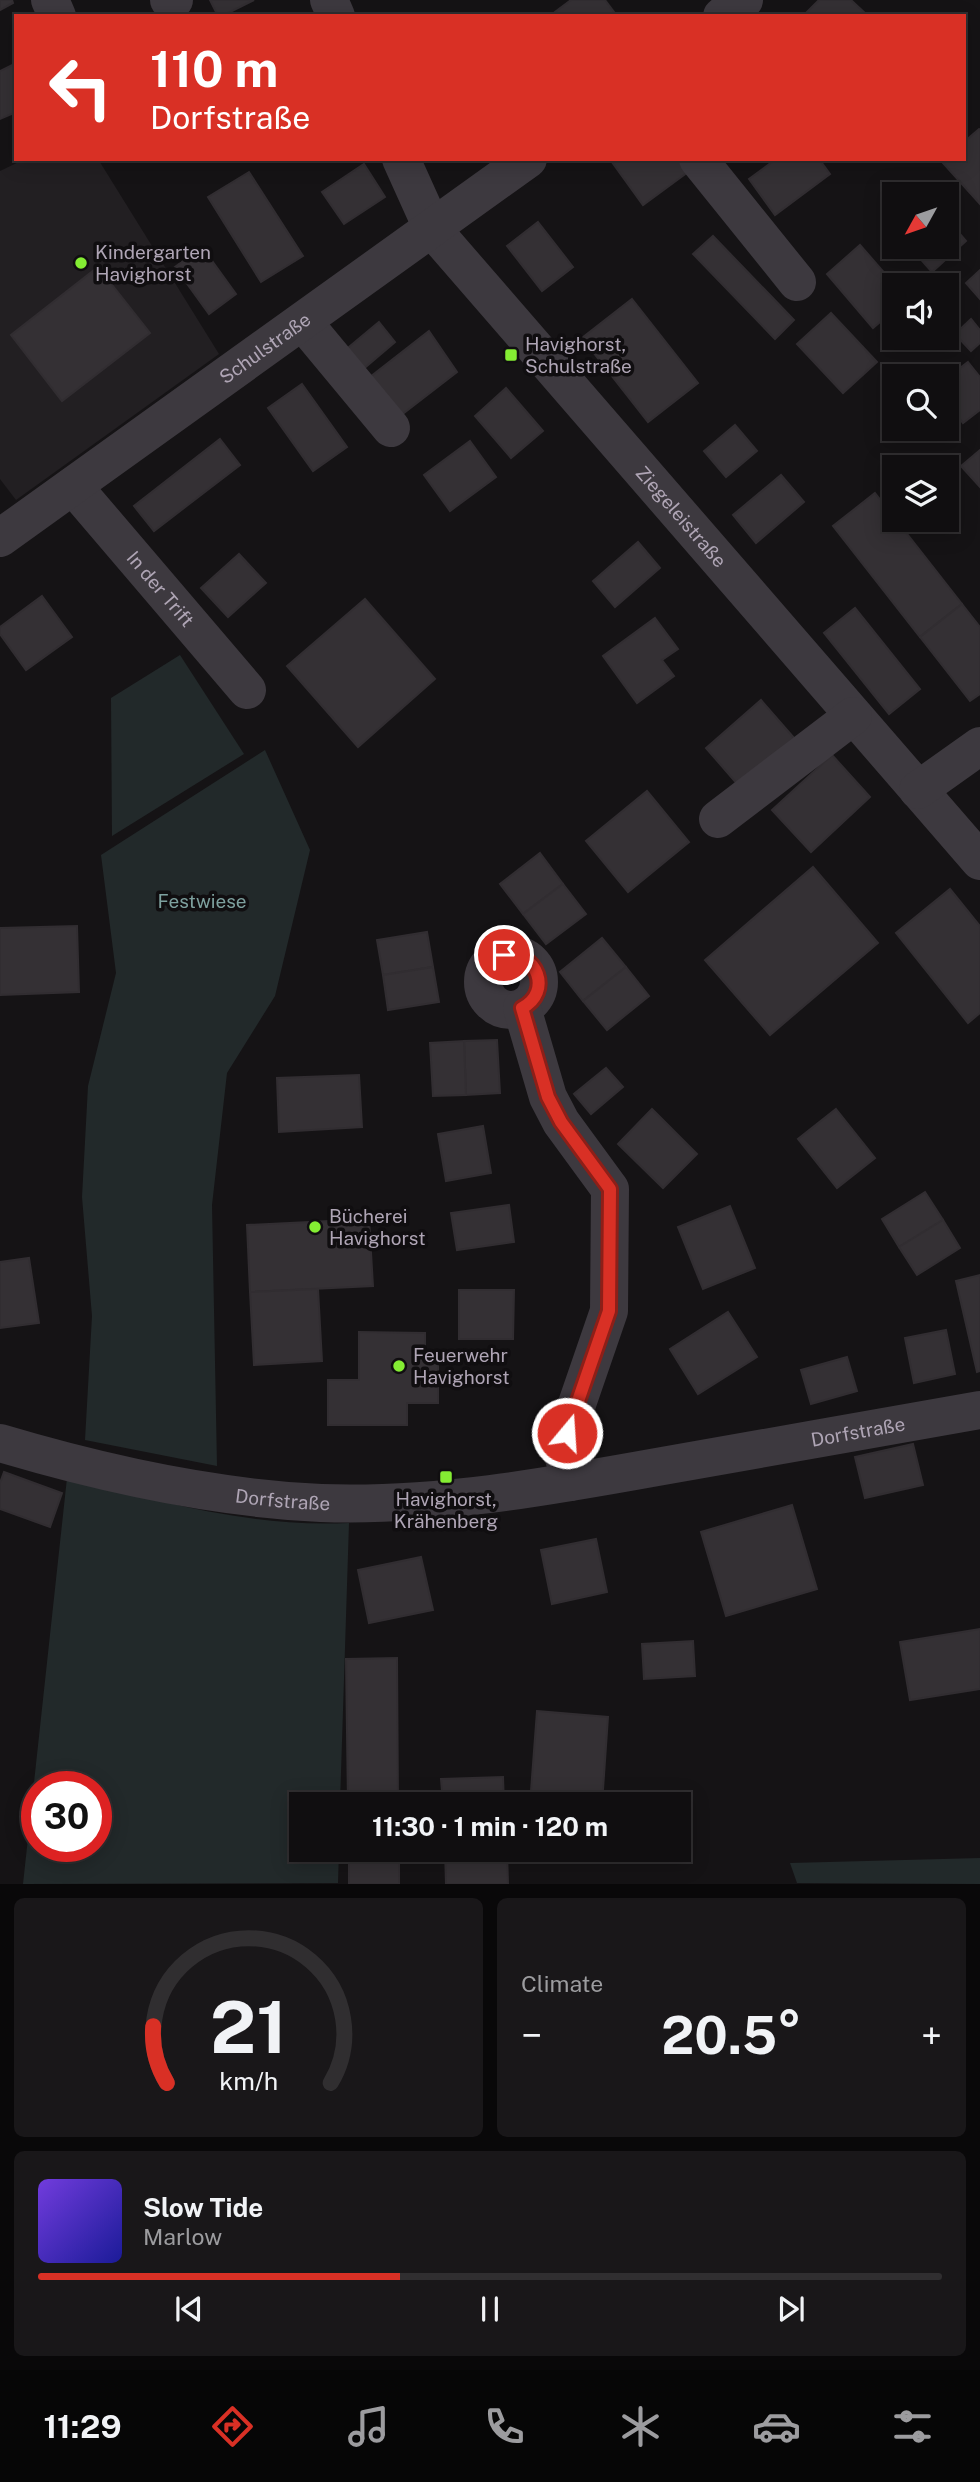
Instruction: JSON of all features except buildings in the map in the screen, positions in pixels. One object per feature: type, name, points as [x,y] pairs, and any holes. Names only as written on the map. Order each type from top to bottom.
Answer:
[{"type":"street","points":[[725,14],[744,0]]},
{"type":"street","name":"Ziegeleistraße","points":[[402,161],[433,230],[980,861]]},
{"type":"street","name":"Schulstraße","points":[[0,538],[433,230],[525,161]]},
{"type":"street","points":[[700,161],[797,282]]},
{"type":"street","points":[[303,322],[391,428]]},
{"type":"street","name":"In der Trift","points":[[73,486],[247,690]]},
{"type":"street","points":[[718,819],[853,716]]},
{"type":"street","points":[[918,790],[980,746]]},
{"type":"street","points":[[522,1008],[548,1097],[561,1122],[610,1189],[609,1311],[567,1433],[564,1458],[570,1482]]},
{"type":"street","name":"Dorfstraße","points":[[0,1443],[152,1481],[203,1490],[320,1503],[447,1499],[570,1482],[980,1410]]},
{"type":"shaded area","name":"Kindergarten Havighorst","points":[[21,161],[99,161],[219,354],[16,500],[0,479],[0,171]]},
{"type":"green space","points":[[180,655],[244,754],[112,836],[111,698]]},
{"type":"green space","name":"Festwiese","points":[[265,750],[310,850],[275,996],[227,1073],[212,1205],[217,1466],[85,1440],[92,1316],[82,1197],[88,1086],[116,973],[101,855]]},
{"type":"green space","points":[[67,1478],[172,1504],[241,1517],[349,1523],[340,1792],[289,1792],[289,1862],[339,1862],[338,1883],[23,1884],[25,1862],[112,1862],[112,1771],[35,1771]]},
{"type":"green space","points":[[980,1858],[980,1884],[797,1883],[790,1863]]},
{"type":"place","name":"Kindergarten Havighorst","points":[[81,263]]},
{"type":"place","name":"Havighorst, Schulstraße","points":[[511,355]]},
{"type":"place","name":"Bücherei Havighorst","points":[[315,1227]]},
{"type":"place","name":"Feuerwehr Havighorst","points":[[399,1366]]},
{"type":"place","name":"Havighorst, Krähenberg","points":[[446,1477]]},
{"type":"route","points":[[504,955],[524,957],[536,969],[539,978],[537,994],[522,1008],[541,1078],[561,1122],[610,1189],[609,1311],[567,1433]]}]
